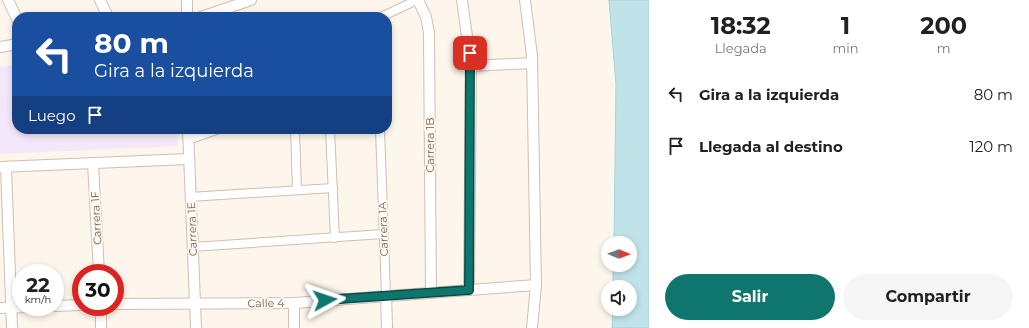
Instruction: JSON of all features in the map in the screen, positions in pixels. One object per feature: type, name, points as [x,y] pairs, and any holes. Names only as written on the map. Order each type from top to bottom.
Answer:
[{"type":"street","points":[[8,0],[14,12]]},
{"type":"street","points":[[100,0],[106,12]]},
{"type":"street","points":[[187,0],[187,12]]},
{"type":"street","points":[[216,12],[251,0]]},
{"type":"street","points":[[392,12],[417,0]]},
{"type":"street","name":"Carrera 1B","points":[[417,0],[426,17],[429,34],[431,292]]},
{"type":"street","points":[[462,0],[471,66],[469,290]]},
{"type":"street","points":[[525,0],[532,63],[536,285],[532,328]]},
{"type":"street","points":[[0,47],[12,45]]},
{"type":"street","points":[[471,66],[532,63]]},
{"type":"street","name":"Carrera 1E","points":[[188,134],[196,328]]},
{"type":"street","points":[[188,140],[205,134]]},
{"type":"street","points":[[295,134],[297,190]]},
{"type":"street","points":[[330,134],[335,238]]},
{"type":"street","name":"Carrera 1A","points":[[380,134],[387,328]]},
{"type":"street","points":[[0,308],[12,308],[3,167],[189,159]]},
{"type":"street","name":"Carrera 1F","points":[[93,164],[99,264]]},
{"type":"street","points":[[190,197],[333,188]]},
{"type":"street","points":[[192,247],[383,234]]},
{"type":"street","name":"Calle 4","points":[[124,304],[195,305],[294,303],[536,285]]},
{"type":"street","points":[[294,303],[294,328]]},
{"type":"street","points":[[12,316],[12,328]]},
{"type":"street","points":[[100,316],[101,328]]},
{"type":"shaded area","points":[[12,65],[12,134],[177,134],[178,146],[0,154],[0,67]]},
{"type":"water","points":[[609,0],[649,0],[649,328],[612,328],[613,316],[637,316],[637,280],[613,280],[613,272],[637,272],[637,236],[614,236],[616,84]]},
{"type":"route","points":[[325,300],[469,290],[470,53]]}]
